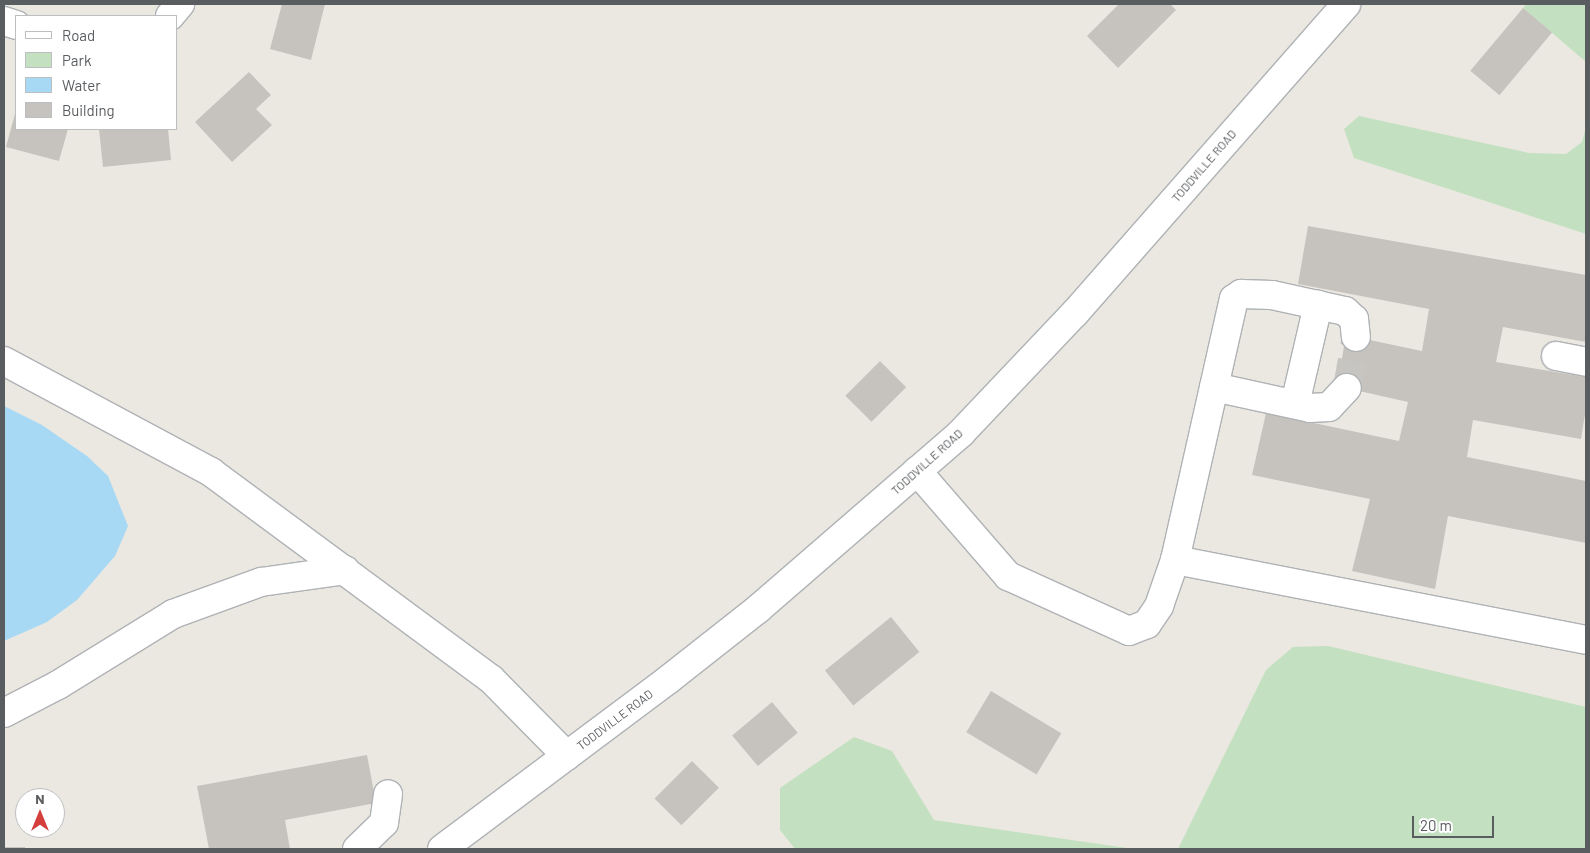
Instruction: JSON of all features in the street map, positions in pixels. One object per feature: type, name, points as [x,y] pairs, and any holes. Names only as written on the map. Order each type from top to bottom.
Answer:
[{"type":"street","points":[[171,15],[180,4]]},
{"type":"street","name":"TODDVILLE ROAD","points":[[442,849],[567,756],[758,609],[961,433],[1074,313],[1341,5]]},
{"type":"street","points":[[917,471],[1008,576],[1129,631],[1147,624],[1159,606],[1175,560],[1234,299],[1241,294],[1249,293],[1345,311],[1354,319],[1356,337]]},
{"type":"street","points":[[1295,404],[1318,305]]},
{"type":"street","points":[[1556,356],[1586,362]]},
{"type":"street","points":[[4,361],[211,472],[490,678],[567,756]]},
{"type":"street","points":[[1214,387],[1295,404],[1329,407],[1346,388]]},
{"type":"street","points":[[1175,560],[1586,640]]},
{"type":"street","points":[[4,713],[58,685],[173,614],[261,582],[345,570]]},
{"type":"street","points":[[357,849],[384,823],[388,794]]},
{"type":"green space","points":[[1527,4],[1586,4],[1586,62],[1523,8]]},
{"type":"green space","points":[[1359,116],[1529,153],[1566,154],[1582,142],[1586,127],[1586,234],[1354,158],[1344,129]]},
{"type":"green space","points":[[1328,646],[1586,707],[1586,849],[1178,849],[1266,670],[1293,647]]},
{"type":"green space","points":[[854,737],[892,751],[934,820],[1134,849],[795,849],[780,830],[780,788]]},
{"type":"water","points":[[4,406],[42,425],[87,456],[108,476],[128,526],[115,556],[77,600],[47,622],[4,641]]},
{"type":"building","points":[[282,4],[325,4],[311,60],[270,49]]},
{"type":"building","points":[[1119,4],[1170,4],[1176,10],[1118,68],[1087,36]]},
{"type":"building","points":[[1523,8],[1552,32],[1499,95],[1470,71]]},
{"type":"building","points":[[249,72],[271,95],[256,109],[272,125],[232,162],[195,122]]},
{"type":"building","points":[[15,114],[15,130],[68,130],[59,161],[6,147]]},
{"type":"building","points":[[99,130],[168,130],[171,160],[103,167]]},
{"type":"building","points":[[1308,226],[1586,275],[1586,342],[1503,327],[1496,362],[1586,377],[1586,408],[1581,439],[1473,420],[1467,457],[1586,481],[1586,543],[1448,516],[1435,589],[1352,571],[1370,499],[1252,475],[1266,413],[1399,441],[1408,402],[1337,386],[1346,335],[1422,351],[1429,309],[1298,284]]},
{"type":"building","points":[[880,361],[906,387],[872,422],[845,396]]},
{"type":"building","points":[[891,617],[919,652],[853,705],[825,670]]},
{"type":"building","points":[[991,691],[1061,733],[1037,774],[966,732]]},
{"type":"building","points":[[772,702],[798,733],[758,766],[732,735]]},
{"type":"building","points":[[367,755],[376,803],[285,820],[290,849],[209,849],[197,786]]},
{"type":"building","points":[[692,761],[719,788],[681,825],[655,798]]},
{"type":"building","points":[[4,847],[25,847],[25,849],[4,849]]},
{"type":"tunnel","points":[[1347,388],[1356,337]]}]
